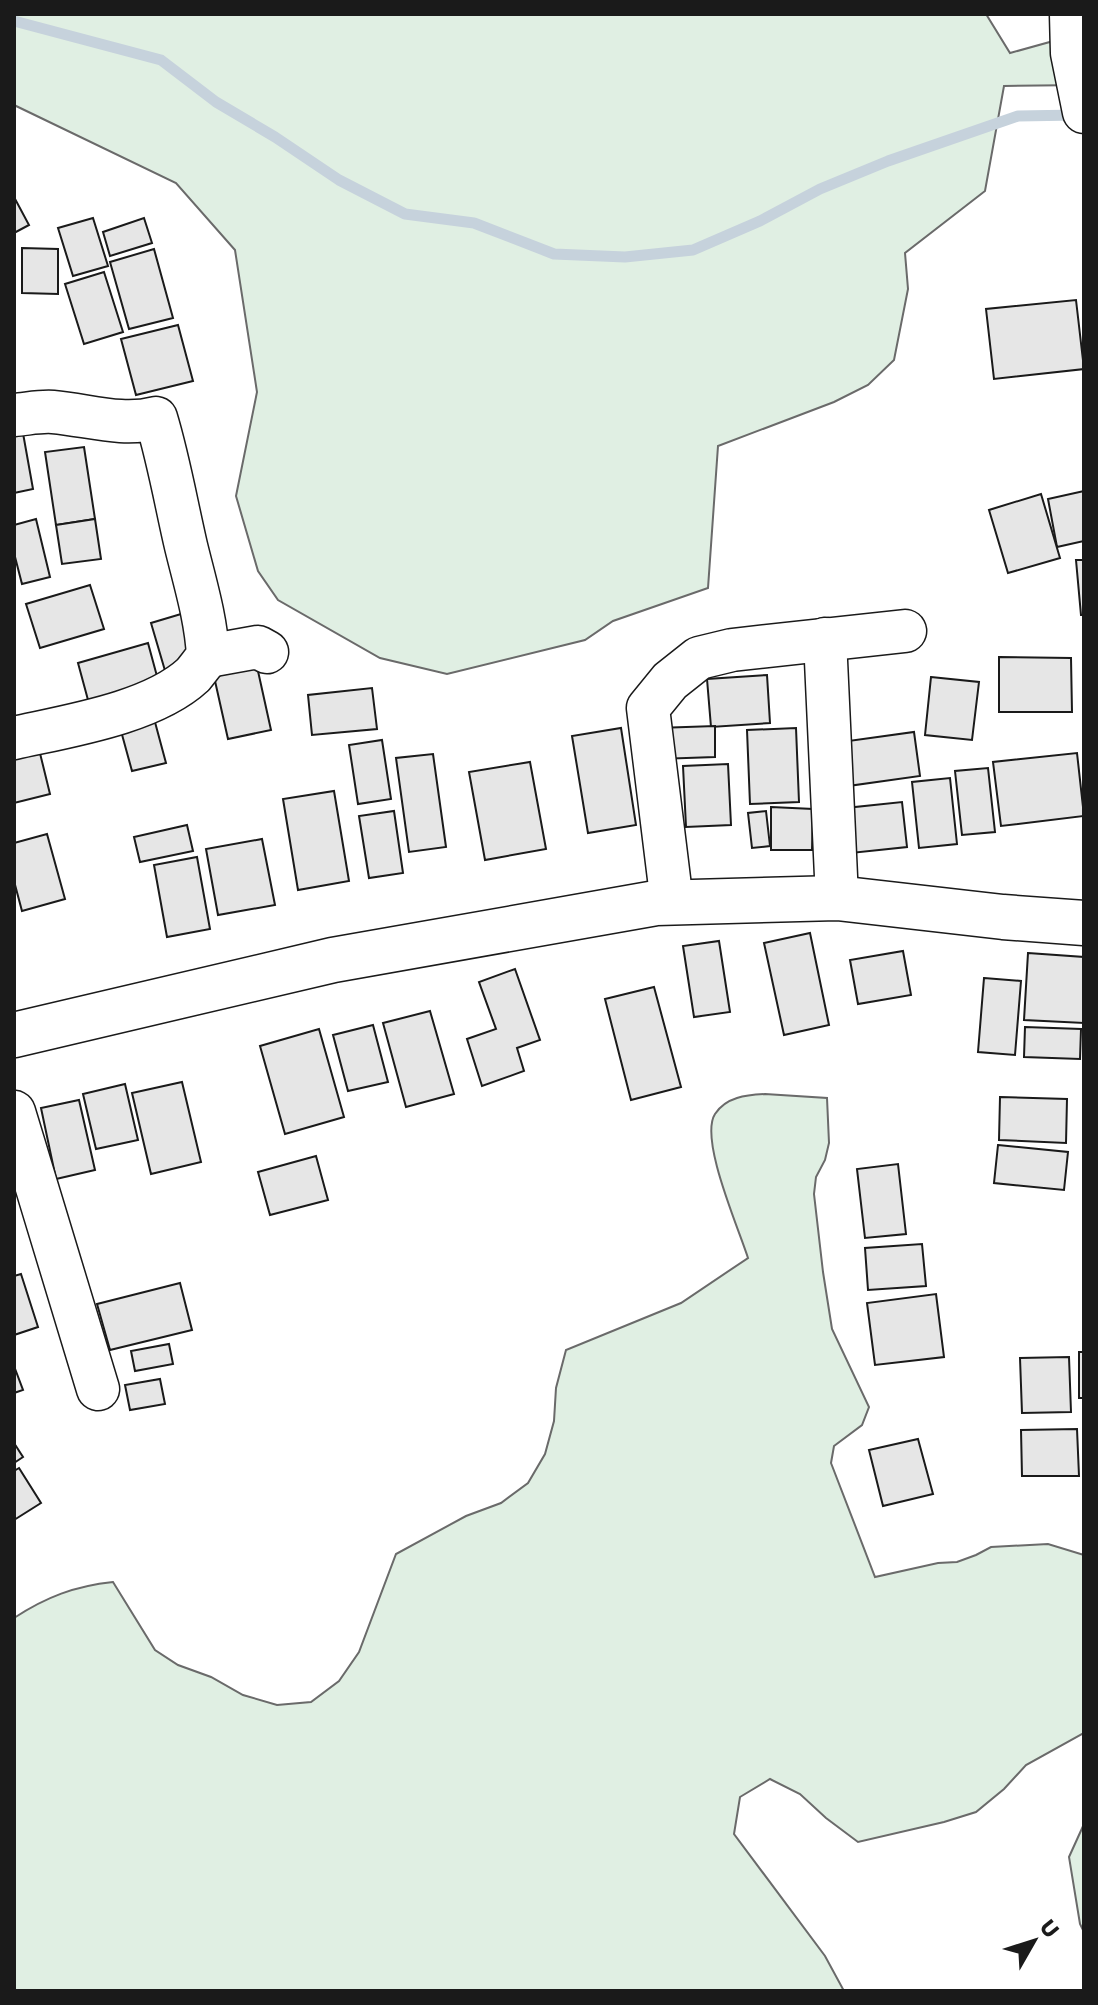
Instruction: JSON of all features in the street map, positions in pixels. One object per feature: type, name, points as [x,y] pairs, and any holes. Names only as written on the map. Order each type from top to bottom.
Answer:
[{"type":"main road","points":[[14,1035],[333,960],[656,903],[837,898],[1084,923]]},
{"type":"street","points":[[1071,14],[1072,53],[1082,103]]},
{"type":"street","points":[[14,415],[51,412],[140,423],[156,418],[168,457],[207,628],[208,656]]},
{"type":"street","points":[[672,903],[648,708],[670,681],[699,658],[732,650],[905,631]]},
{"type":"street","points":[[825,639],[837,898]]},
{"type":"street","points":[[14,738],[94,720],[152,702],[192,675],[208,656],[258,647],[267,652]]},
{"type":"street","points":[[14,1112],[98,1389]]},
{"type":"green space","points":[[14,14],[986,14],[1010,53],[1057,40],[1084,85],[1004,86],[985,191],[905,253],[908,289],[894,360],[868,385],[834,402],[718,446],[708,588],[613,621],[585,640],[447,674],[380,658],[278,600],[258,571],[236,496],[257,392],[235,250],[176,183],[14,105]]},
{"type":"green space","points":[[765,1094],[827,1098],[829,1143],[816,1177],[814,1194],[823,1272],[832,1329],[869,1407],[862,1425],[834,1446],[831,1463],[875,1577],[938,1563],[957,1562],[991,1547],[1048,1544],[1084,1555],[1084,1733],[1026,1765],[1004,1789],[976,1812],[858,1842],[800,1794],[770,1779],[740,1797],[734,1834],[825,1956],[844,1991],[14,1991],[14,1618],[61,1594],[113,1582],[155,1650],[178,1665],[211,1677],[243,1695],[277,1705],[311,1702],[339,1681],[359,1652],[396,1554],[466,1516],[501,1503],[528,1483],[545,1454],[566,1350],[681,1303],[748,1258],[716,1163],[711,1126],[715,1114],[731,1100]]},
{"type":"green space","points":[[1084,1824],[1084,1932],[1069,1857]]},
{"type":"building","points":[[14,197],[29,225],[14,233]]},
{"type":"building","points":[[93,218],[108,266],[73,276],[58,228]]},
{"type":"building","points":[[144,218],[152,243],[110,256],[103,232]]},
{"type":"building","points":[[22,248],[58,249],[58,294],[22,293]]},
{"type":"building","points":[[154,249],[173,318],[129,329],[110,262]]},
{"type":"building","points":[[104,272],[123,332],[84,344],[65,284]]},
{"type":"building","points":[[1076,300],[1084,369],[994,379],[986,309]]},
{"type":"building","points":[[178,325],[193,381],[136,395],[121,339]]},
{"type":"building","points":[[21,422],[33,489],[14,493],[14,423]]},
{"type":"building","points":[[84,447],[95,519],[56,525],[45,452]]},
{"type":"building","points":[[1084,491],[1084,541],[1057,547],[1048,499]]},
{"type":"building","points":[[1041,494],[1060,558],[1008,573],[989,510]]},
{"type":"building","points":[[36,519],[50,577],[22,584],[14,553],[14,525]]},
{"type":"building","points":[[95,519],[101,559],[62,564],[56,525]]},
{"type":"building","points":[[1076,560],[1084,560],[1084,615],[1081,615]]},
{"type":"building","points":[[90,585],[104,629],[40,648],[26,604]]},
{"type":"building","points":[[181,614],[196,665],[166,674],[151,623]]},
{"type":"building","points":[[148,643],[161,691],[91,711],[78,663]]},
{"type":"building","points":[[999,657],[1071,658],[1072,712],[999,712]]},
{"type":"building","points":[[256,662],[271,730],[228,739],[213,672]]},
{"type":"building","points":[[767,675],[770,723],[711,727],[707,679]]},
{"type":"building","points":[[931,677],[979,682],[972,740],[925,735]]},
{"type":"building","points":[[372,688],[377,729],[312,735],[308,695]]},
{"type":"building","points":[[152,711],[166,763],[132,771],[118,720]]},
{"type":"building","points":[[715,726],[715,757],[658,759],[657,728]]},
{"type":"building","points":[[621,728],[636,825],[588,833],[572,736]]},
{"type":"building","points":[[796,728],[799,802],[750,804],[747,730]]},
{"type":"building","points":[[914,732],[920,776],[848,786],[841,742]]},
{"type":"building","points":[[382,740],[391,799],[358,804],[349,745]]},
{"type":"building","points":[[37,741],[50,794],[14,803],[14,747]]},
{"type":"building","points":[[1077,753],[1084,816],[1001,826],[993,762]]},
{"type":"building","points":[[433,754],[446,847],[409,852],[396,758]]},
{"type":"building","points":[[530,762],[546,849],[485,860],[469,772]]},
{"type":"building","points":[[728,764],[731,825],[686,827],[683,766]]},
{"type":"building","points":[[988,768],[995,832],[962,835],[955,771]]},
{"type":"building","points":[[950,778],[957,844],[919,848],[912,782]]},
{"type":"building","points":[[334,791],[349,881],[298,890],[283,799]]},
{"type":"building","points":[[902,802],[907,847],[851,853],[846,808]]},
{"type":"building","points":[[771,807],[813,809],[812,850],[771,850]]},
{"type":"building","points":[[394,811],[403,873],[369,878],[359,816]]},
{"type":"building","points":[[766,811],[770,846],[752,848],[748,813]]},
{"type":"building","points":[[187,825],[193,851],[140,862],[134,837]]},
{"type":"building","points":[[47,834],[65,899],[22,911],[14,881],[14,843]]},
{"type":"building","points":[[262,839],[275,905],[218,915],[206,849]]},
{"type":"building","points":[[197,857],[210,929],[167,937],[154,865]]},
{"type":"building","points":[[810,933],[829,1025],[784,1035],[764,943]]},
{"type":"building","points":[[719,941],[730,1012],[694,1017],[683,946]]},
{"type":"building","points":[[903,951],[911,995],[858,1004],[850,960]]},
{"type":"building","points":[[1028,953],[1084,957],[1084,1023],[1024,1020]]},
{"type":"building","points":[[515,969],[540,1040],[517,1048],[524,1071],[482,1086],[467,1039],[496,1029],[479,982]]},
{"type":"building","points":[[984,978],[1021,981],[1015,1055],[978,1052]]},
{"type":"building","points":[[654,987],[681,1087],[631,1100],[605,999]]},
{"type":"building","points":[[430,1011],[454,1094],[406,1107],[383,1023]]},
{"type":"building","points":[[373,1025],[388,1082],[348,1091],[333,1035]]},
{"type":"building","points":[[1025,1027],[1081,1029],[1080,1059],[1024,1057]]},
{"type":"building","points":[[319,1029],[344,1117],[285,1134],[260,1046]]},
{"type":"building","points":[[182,1082],[201,1162],[151,1174],[132,1093]]},
{"type":"building","points":[[125,1084],[138,1140],[96,1149],[83,1094]]},
{"type":"building","points":[[1000,1097],[1067,1099],[1066,1143],[999,1140]]},
{"type":"building","points":[[79,1100],[95,1170],[56,1179],[41,1108]]},
{"type":"building","points":[[998,1145],[1068,1152],[1064,1190],[994,1183]]},
{"type":"building","points":[[316,1156],[328,1200],[270,1215],[258,1172]]},
{"type":"building","points":[[898,1164],[906,1234],[865,1238],[857,1169]]},
{"type":"building","points":[[922,1244],[926,1286],[868,1290],[865,1248]]},
{"type":"building","points":[[21,1274],[38,1327],[14,1335],[14,1276]]},
{"type":"building","points":[[180,1283],[192,1330],[110,1350],[97,1304]]},
{"type":"building","points":[[936,1294],[944,1357],[875,1365],[867,1303]]},
{"type":"building","points":[[169,1344],[173,1364],[135,1371],[131,1351]]},
{"type":"building","points":[[1079,1352],[1084,1352],[1084,1398],[1079,1398]]},
{"type":"building","points":[[1069,1357],[1071,1412],[1022,1413],[1020,1358]]},
{"type":"building","points":[[14,1366],[23,1390],[14,1393]]},
{"type":"building","points":[[160,1379],[165,1404],[130,1410],[125,1385]]},
{"type":"building","points":[[1077,1429],[1079,1476],[1022,1476],[1021,1430]]},
{"type":"building","points":[[918,1439],[933,1494],[883,1506],[869,1450]]},
{"type":"building","points":[[14,1443],[23,1457],[14,1463]]},
{"type":"building","points":[[19,1468],[41,1503],[14,1520],[14,1471]]},
{"type":"waterway","points":[[14,21],[161,60],[216,102],[339,180],[405,214],[474,223],[554,254],[625,257],[693,250],[760,221],[820,189],[888,161],[1018,116],[1078,115]]}]
